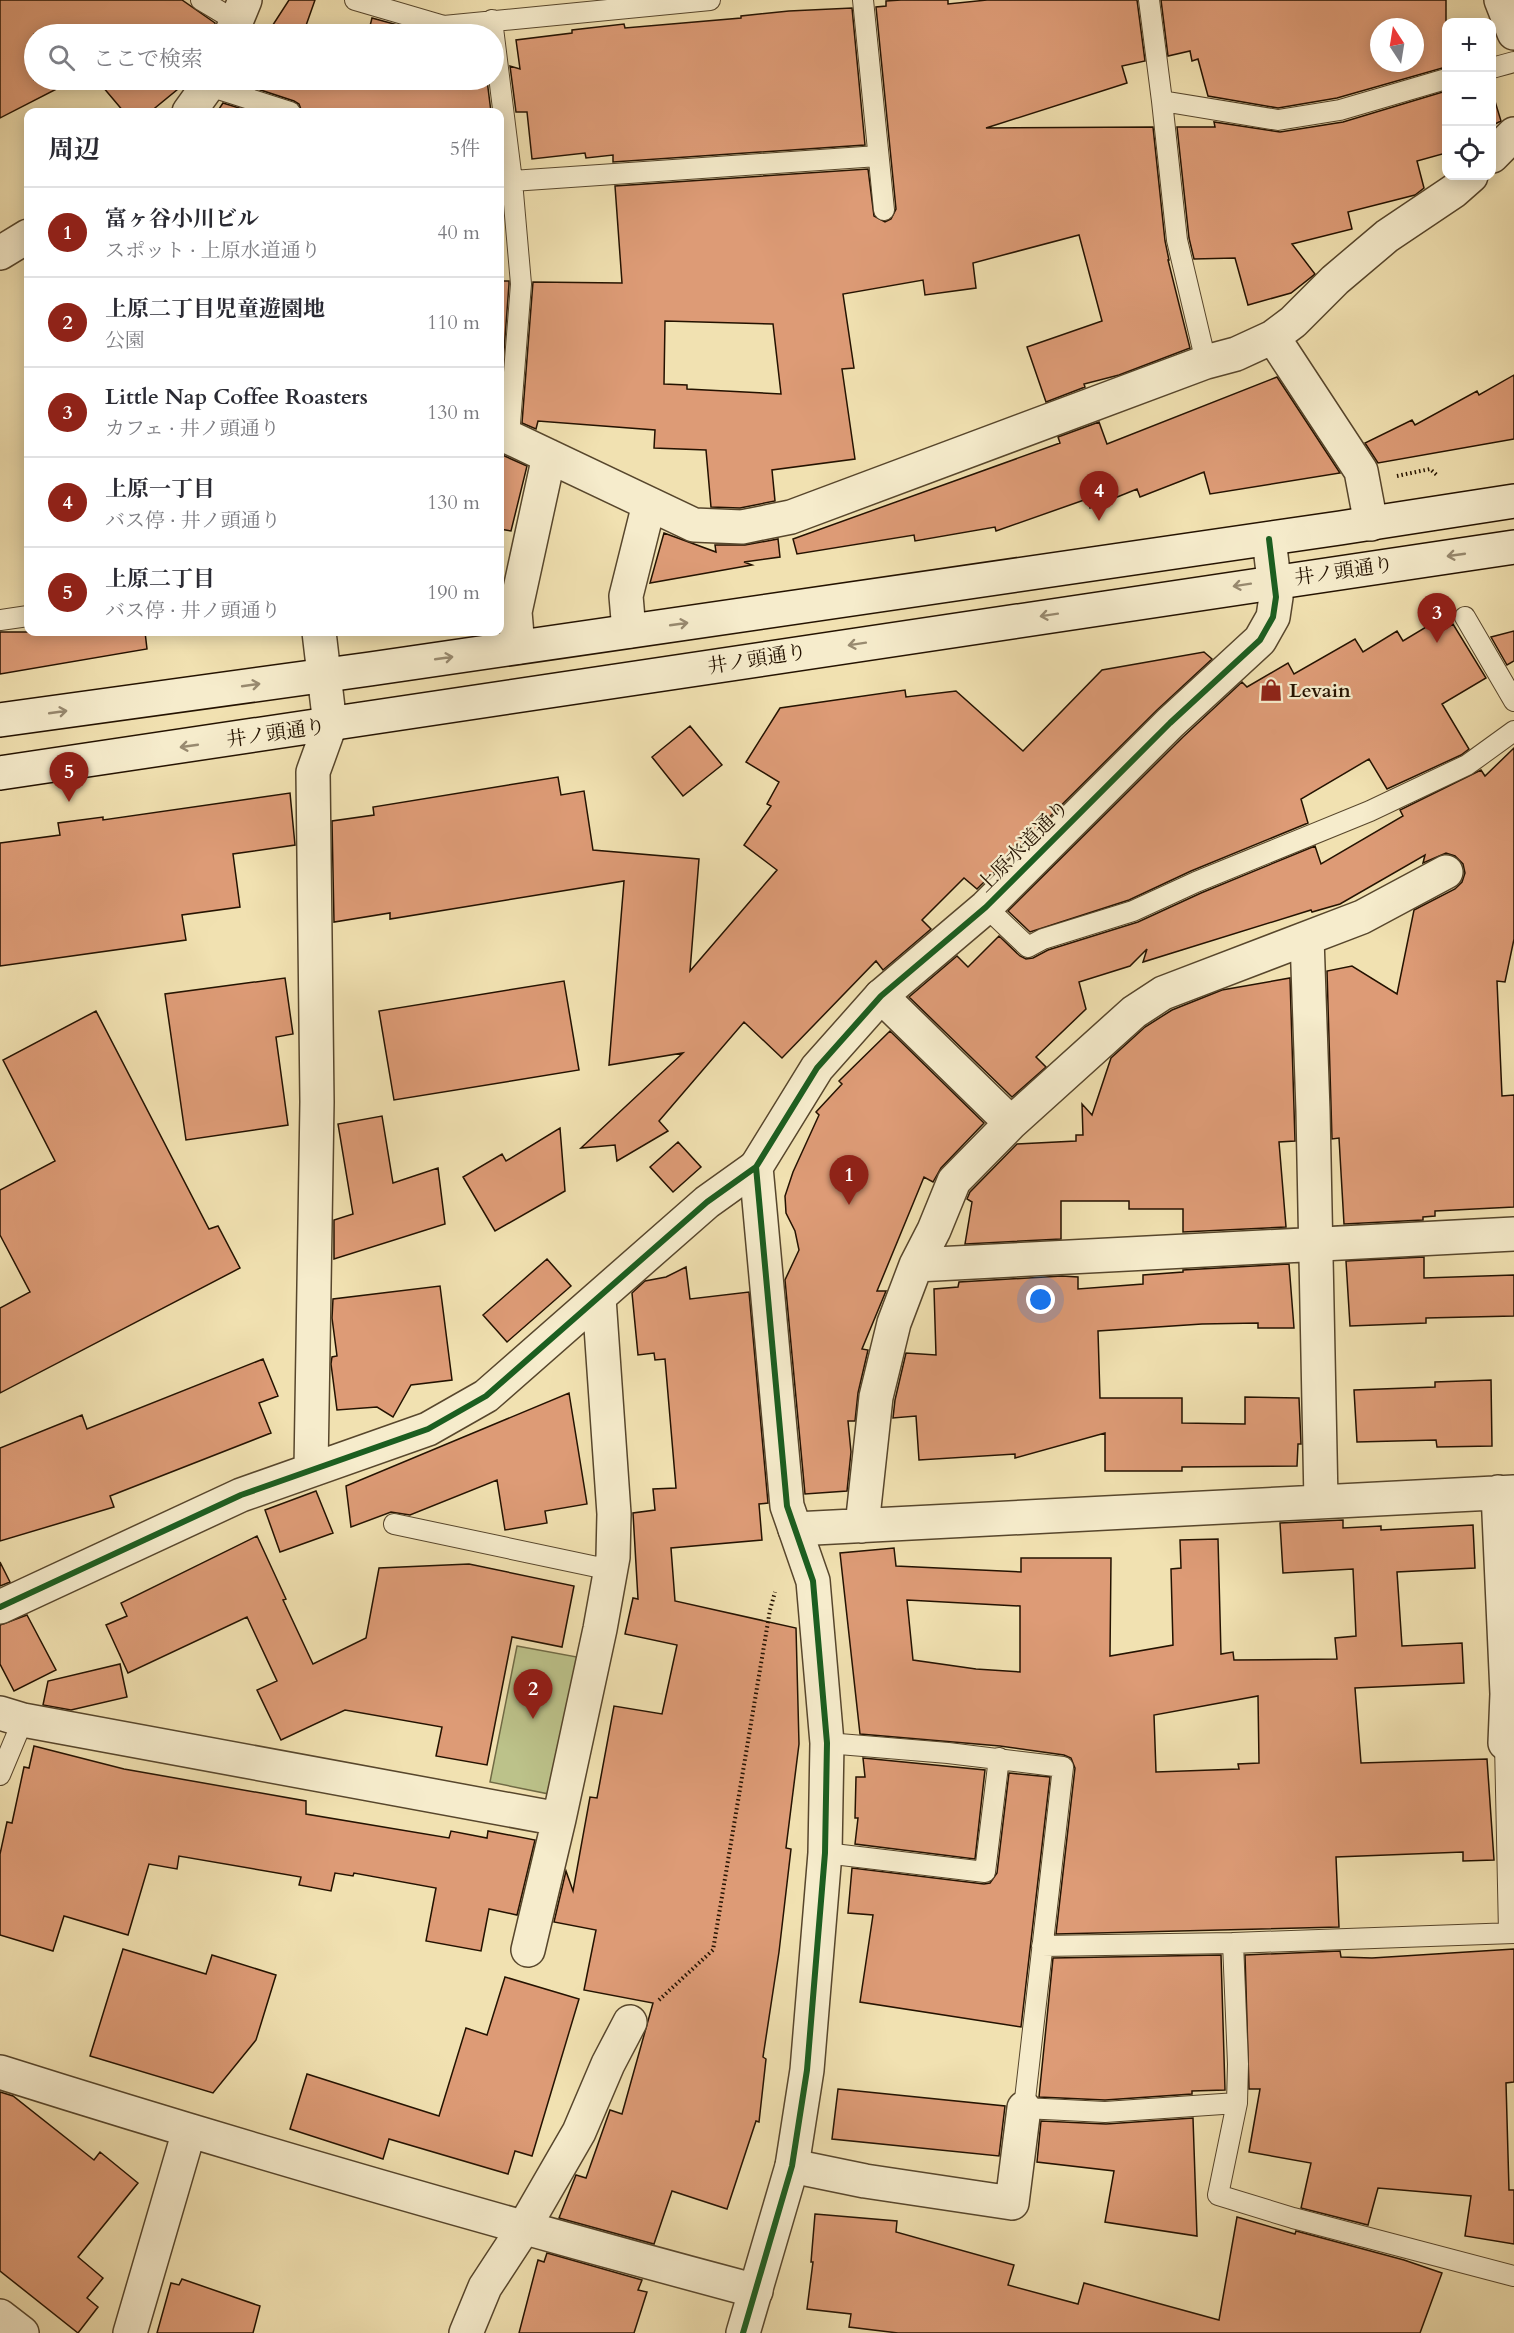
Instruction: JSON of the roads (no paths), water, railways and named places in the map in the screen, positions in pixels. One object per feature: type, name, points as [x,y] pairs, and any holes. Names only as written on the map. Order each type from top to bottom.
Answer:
[{"type":"street","points":[[1501,0],[1514,33]]},
{"type":"street","points":[[192,108],[206,90]]},
{"type":"street","points":[[1496,151],[1514,134]]},
{"type":"street","points":[[504,434],[694,525],[742,527],[790,517],[1206,362],[1236,354],[1273,337],[1293,322],[1335,280],[1387,236],[1454,191],[1466,180]]},
{"type":"street","points":[[1273,337],[1361,471],[1371,524]]},
{"type":"street","points":[[518,647],[514,612],[549,456]]},
{"type":"street","points":[[0,720],[323,676],[1269,539],[1514,501]]},
{"type":"street","points":[[629,631],[626,596],[650,504]]},
{"type":"street","name":"上原水道通り","points":[[756,1167],[817,1068],[881,996],[986,907],[1170,723],[1260,640],[1273,617],[1276,597],[1269,539]]},
{"type":"street","name":"井ノ頭通り","points":[[0,774],[1275,580],[1514,547]]},
{"type":"street","points":[[310,1469],[318,1102],[313,772],[330,725],[319,636]]},
{"type":"street","points":[[862,1526],[876,1397],[894,1323],[916,1265],[934,1230],[954,1181],[1011,1123],[1134,1012],[1163,993],[1362,917],[1446,872]]},
{"type":"street","points":[[1307,938],[1321,1501]]},
{"type":"street","points":[[881,996],[1011,1123]]},
{"type":"street","points":[[0,1606],[241,1495],[428,1429],[486,1396],[707,1202],[756,1167]]},
{"type":"street","points":[[743,2333],[792,2166],[807,2070],[825,1852],[827,1743],[813,1581],[787,1506],[756,1167]]},
{"type":"street","points":[[916,1265],[1514,1234]]},
{"type":"street","points":[[528,1950],[559,1820],[610,1570],[614,1514],[599,1298]]},
{"type":"street","points":[[795,1529],[1506,1492],[1507,1694],[1505,1743]]},
{"type":"street","points":[[11,1716],[559,1820]]},
{"type":"street","points":[[466,2333],[484,2287],[523,2229],[579,2132],[608,2064],[630,2022]]},
{"type":"street","points":[[0,2072],[189,2131],[523,2229],[756,2291]]},
{"type":"street","points":[[792,2166],[865,2181],[1012,2203],[1024,2108]]},
{"type":"street","points":[[130,2333],[189,2131]]},
{"type":"street","points":[[0,2316],[22,2333]]},
{"type":"lane","points":[[201,0],[237,18]]},
{"type":"lane","points":[[355,0],[437,24]]},
{"type":"lane","points":[[460,24],[710,0]]},
{"type":"lane","points":[[863,0],[884,210]]},
{"type":"lane","points":[[1149,0],[1177,240],[1206,362]]},
{"type":"lane","points":[[492,20],[492,24]]},
{"type":"lane","points":[[1496,67],[1514,62]]},
{"type":"lane","points":[[1162,101],[1278,120],[1340,110],[1442,80]]},
{"type":"lane","points":[[230,90],[279,108]]},
{"type":"lane","points":[[501,90],[503,108]]},
{"type":"lane","points":[[504,117],[512,181],[508,230],[521,284],[504,434]]},
{"type":"lane","points":[[512,181],[878,156]]},
{"type":"lane","points":[[0,620],[24,617]]},
{"type":"lane","points":[[1465,617],[1514,701]]},
{"type":"lane","points":[[986,907],[1028,947],[1043,939],[1133,911],[1196,882],[1370,811],[1467,765],[1514,731]]},
{"type":"lane","points":[[394,1524],[610,1570]]},
{"type":"lane","points":[[0,1775],[11,1716]]},
{"type":"lane","points":[[827,1743],[999,1758],[1063,1767],[1024,2108],[1105,2112],[1238,2103]]},
{"type":"lane","points":[[1042,1946],[1233,1943],[1512,1933],[1505,1743]]},
{"type":"lane","points":[[825,1852],[985,1872],[999,1758]]},
{"type":"lane","points":[[1233,1943],[1238,2103],[1218,2195],[1293,2218],[1514,2276]]},
{"type":"place","name":"上原一丁目","points":[[1099,521]]},
{"type":"place","name":"Little Nap Coffee Roasters","points":[[1437,643]]},
{"type":"place","name":"Levain","points":[[1271,690]]},
{"type":"place","name":"上原二丁目","points":[[69,802]]},
{"type":"place","name":"富ヶ谷小川ビル","points":[[849,1205]]},
{"type":"place","name":"上原二丁目児童遊園地","points":[[533,1719]]}]
